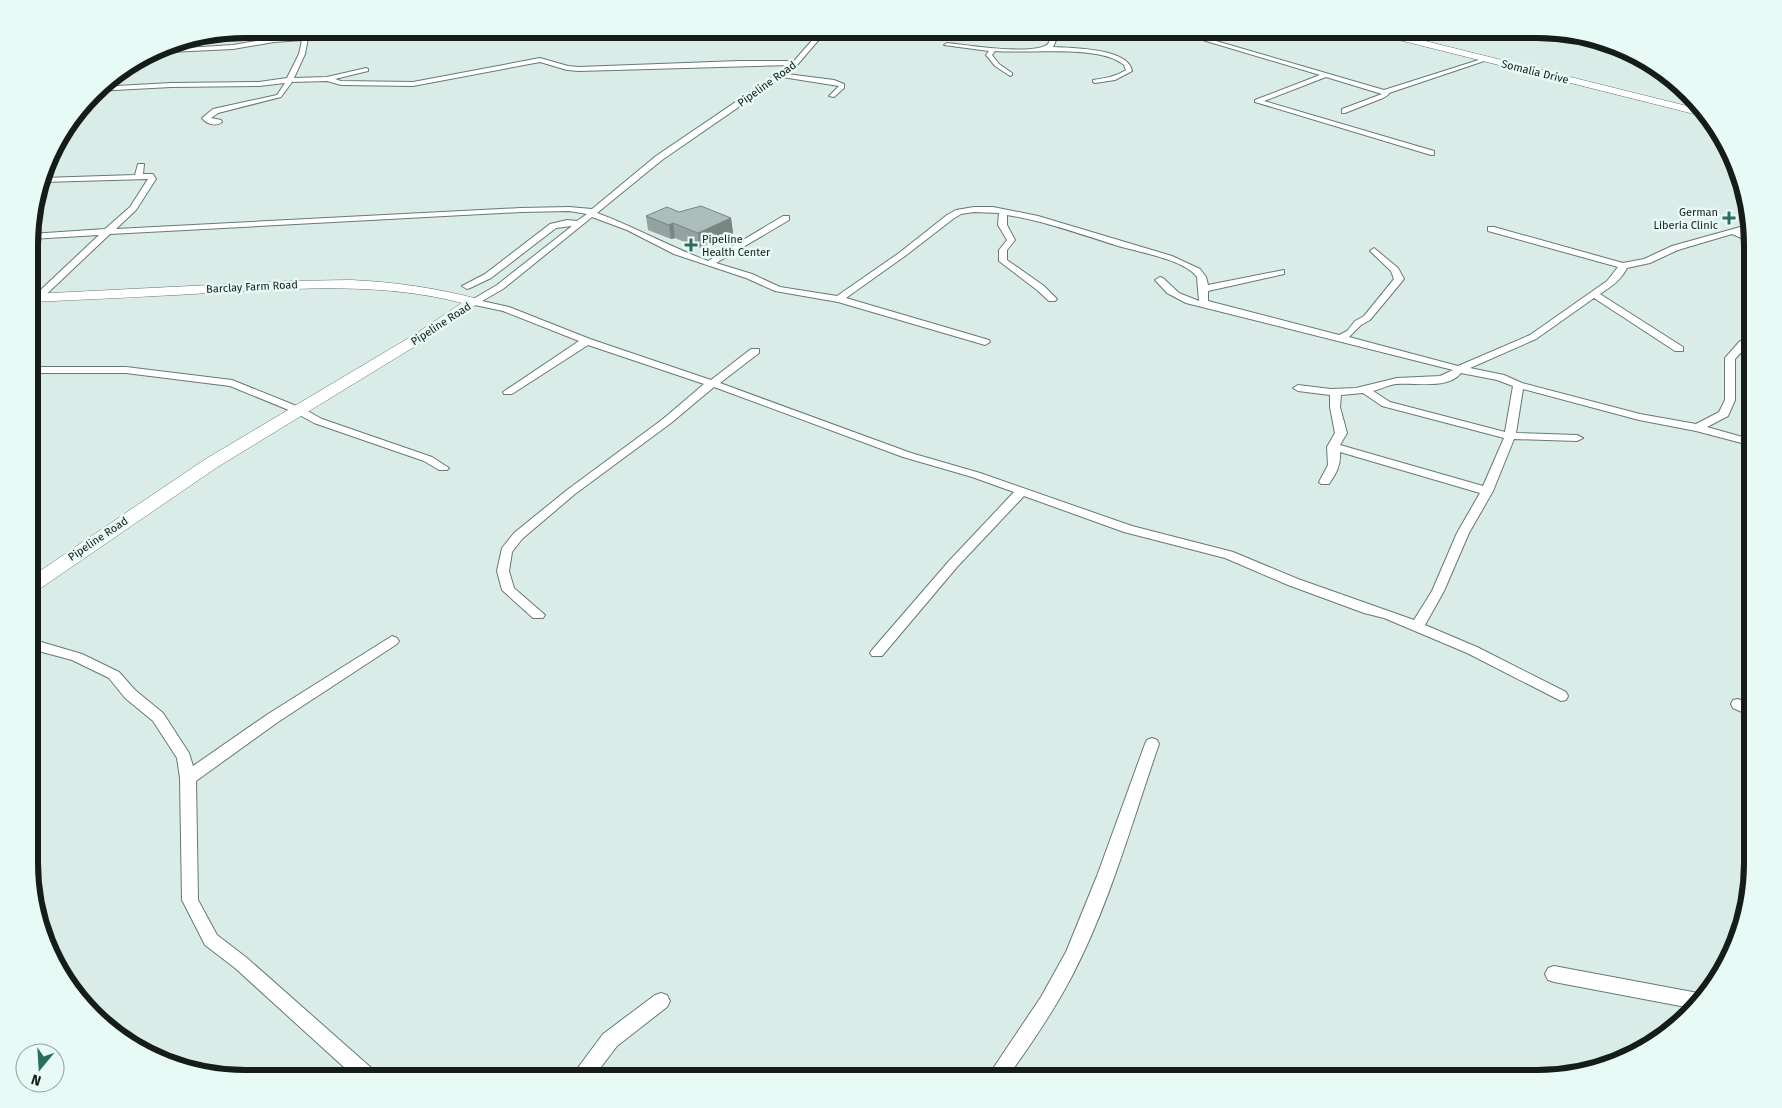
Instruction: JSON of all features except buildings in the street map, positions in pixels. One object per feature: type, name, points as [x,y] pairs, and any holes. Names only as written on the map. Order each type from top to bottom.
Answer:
[{"type":"main road","name":"Somalia Drive","points":[[1401,38],[1697,112]]},
{"type":"main road","name":"Somalia Drive","points":[[1412,38],[1694,109]]},
{"type":"street","points":[[170,51],[233,48],[274,40],[305,38],[302,54],[290,80],[279,96],[216,111],[206,118],[211,122],[218,122]]},
{"type":"street","name":"Pipeline Road","points":[[38,581],[210,464],[300,411],[500,287],[659,158],[796,64],[818,38]]},
{"type":"street","points":[[1047,48],[1053,38]]},
{"type":"street","points":[[1199,38],[1384,92],[1487,60]]},
{"type":"street","points":[[947,45],[993,49],[1029,50],[1047,48],[1087,51],[1126,62],[1129,67],[1129,71],[1125,74],[1111,79],[1095,81]]},
{"type":"street","points":[[993,49],[989,54],[997,65],[1010,74]]},
{"type":"street","points":[[328,79],[341,83],[413,84],[540,60],[567,68],[579,69],[739,63],[796,64]]},
{"type":"street","points":[[109,88],[171,85],[258,84],[290,80],[328,79],[366,70]]},
{"type":"street","points":[[781,75],[842,85],[832,96]]},
{"type":"street","points":[[1324,76],[1256,101],[1431,152]]},
{"type":"street","points":[[1345,111],[1386,94],[1384,92]]},
{"type":"street","points":[[138,177],[141,166]]},
{"type":"street","points":[[38,295],[133,208],[152,180],[150,176],[48,180]]},
{"type":"street","points":[[38,236],[529,209],[569,209],[593,213],[630,228],[677,252],[749,276],[778,289],[839,299],[986,342]]},
{"type":"street","points":[[839,299],[872,278],[959,212],[978,209],[1004,212],[1065,226],[1171,259],[1199,272],[1202,276],[1204,303],[1211,306]]},
{"type":"street","points":[[1004,212],[1002,227],[1011,240],[1003,250],[1003,261],[1014,271],[1041,287],[1052,299]]},
{"type":"street","points":[[709,264],[786,218]]},
{"type":"street","points":[[467,286],[488,276],[553,226],[566,223],[579,224]]},
{"type":"street","points":[[1491,229],[1623,266],[1647,261],[1675,248],[1744,229]]},
{"type":"street","points":[[1734,232],[1744,236]]},
{"type":"street","points":[[1339,338],[1350,333],[1367,318],[1399,280],[1395,270],[1374,251]]},
{"type":"street","points":[[1298,388],[1336,391],[1365,390],[1397,381],[1447,379],[1457,374],[1459,370],[1533,337],[1594,294],[1619,274],[1623,266]]},
{"type":"street","points":[[1203,289],[1233,284],[1280,272]]},
{"type":"street","points":[[1160,280],[1175,294],[1192,302],[1432,361],[1459,370],[1500,377],[1518,385],[1639,417],[1698,428],[1744,441]]},
{"type":"street","name":"Barclay Farm Road","points":[[38,300],[281,285],[331,284],[435,292],[473,302]]},
{"type":"street","points":[[1594,294],[1679,349]]},
{"type":"street","points":[[473,302],[506,309],[587,342],[764,401],[907,455],[976,475],[1128,529],[1229,555],[1292,582],[1369,610],[1387,614],[1418,627],[1472,650],[1561,696]]},
{"type":"street","points":[[508,392],[587,342]]},
{"type":"street","points":[[1698,428],[1724,414],[1730,400],[1730,358],[1744,343]]},
{"type":"street","points":[[538,615],[508,590],[503,571],[506,551],[518,536],[571,492],[667,421],[711,384],[755,351]]},
{"type":"street","points":[[38,370],[126,370],[232,383],[339,429],[428,459],[443,468]]},
{"type":"street","points":[[1418,627],[1438,591],[1464,532],[1488,491],[1510,436],[1518,385]]},
{"type":"street","points":[[1365,390],[1386,404],[1424,416],[1510,436],[1577,438]]},
{"type":"street","points":[[1325,482],[1335,466],[1336,457],[1333,447],[1340,433],[1335,406],[1336,391]]},
{"type":"street","points":[[1333,447],[1488,491]]},
{"type":"street","points":[[877,653],[953,564],[1022,491]]},
{"type":"street","points":[[188,778],[273,718],[392,641]]},
{"type":"street","points":[[38,646],[77,656],[114,675],[130,694],[158,717],[184,757],[188,778],[190,900],[211,940],[241,963],[360,1070]]},
{"type":"street","points":[[1738,704],[1744,707]]},
{"type":"street","points":[[1002,1070],[1038,1020],[1073,955],[1107,873],[1152,744]]},
{"type":"street","points":[[1554,974],[1693,1000]]},
{"type":"street","points":[[588,1070],[610,1040],[661,1001]]},
{"type":"place","name":"German Liberia Clinic","points":[[1729,218]]},
{"type":"place","name":"Pipeline Health Center","points":[[691,245]]}]
